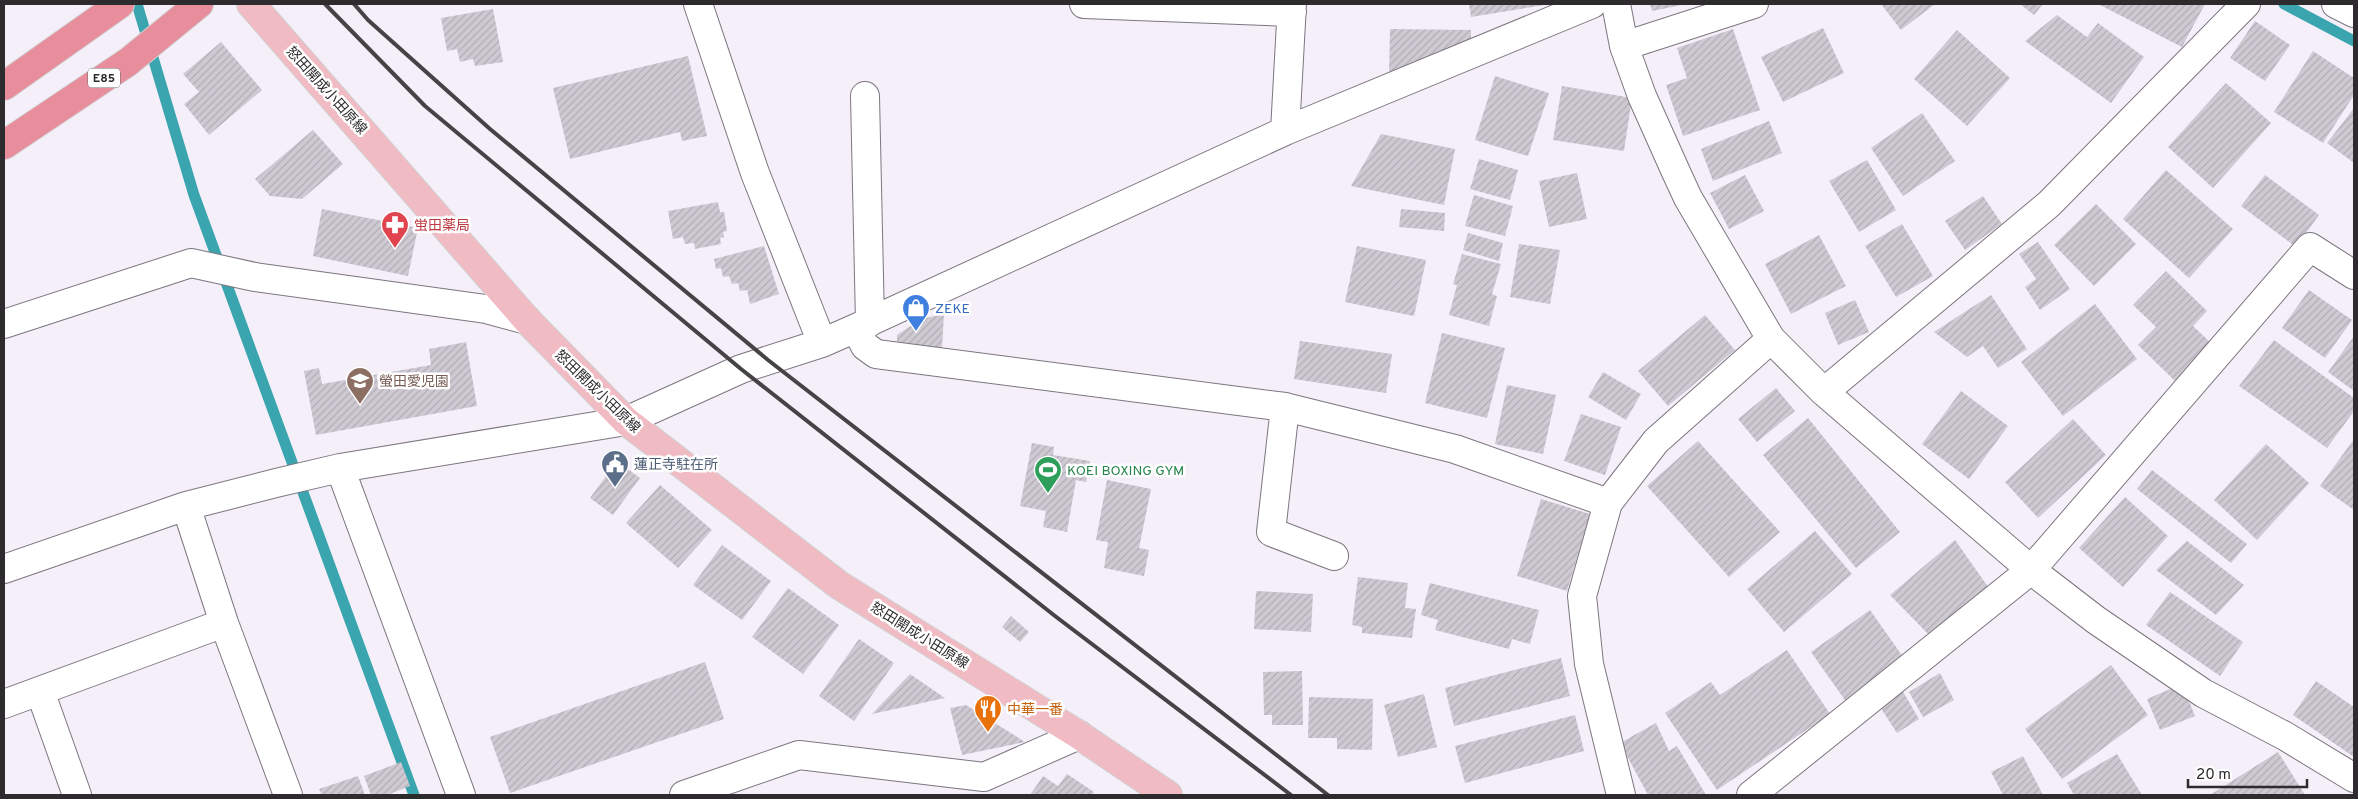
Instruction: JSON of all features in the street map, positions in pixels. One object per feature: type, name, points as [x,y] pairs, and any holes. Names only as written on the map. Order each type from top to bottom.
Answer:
[{"type":"highway","points":[[4,86],[120,4]]},
{"type":"highway","name":"E85","points":[[4,145],[128,62],[199,4]]},
{"type":"main road","name":"怒田開成小田原線","points":[[251,4],[527,320],[626,421],[839,585],[1079,734],[1168,795]]},
{"type":"street","points":[[698,4],[754,173],[822,342]]},
{"type":"street","points":[[1084,4],[1292,8],[1285,131]]},
{"type":"street","points":[[4,570],[186,506],[276,483],[340,468],[626,421],[742,369],[822,342],[863,325],[1285,131],[1592,4]]},
{"type":"street","points":[[1616,4],[1624,46],[1642,96],[1688,198],[1771,340],[1824,392],[2031,570],[2096,620],[2203,693],[2285,736],[2354,778]]},
{"type":"street","points":[[1624,46],[1754,4]]},
{"type":"street","points":[[1824,392],[2049,204],[2246,4]]},
{"type":"street","points":[[2336,4],[2354,14]]},
{"type":"street","points":[[865,96],[863,325],[865,346],[876,354],[1285,407],[1455,449],[1608,503]]},
{"type":"street","points":[[1751,795],[2031,570],[2310,247],[2354,275]]},
{"type":"street","points":[[4,324],[191,263],[255,277],[486,309],[527,320]]},
{"type":"street","points":[[1621,795],[1589,664],[1582,596],[1608,503],[1656,441],[1771,340]]},
{"type":"street","points":[[1285,407],[1271,532],[1334,556]]},
{"type":"street","points":[[340,468],[460,795]]},
{"type":"street","points":[[186,506],[224,623],[288,795]]},
{"type":"street","points":[[4,704],[224,623]]},
{"type":"street","points":[[40,691],[77,795]]},
{"type":"street","points":[[684,795],[799,755],[984,777],[1079,734]]},
{"type":"building","points":[[1469,4],[1544,4],[1544,5],[1471,17]]},
{"type":"building","points":[[1650,4],[1682,4],[1682,5],[1652,11]]},
{"type":"building","points":[[1881,4],[1935,4],[1901,30]]},
{"type":"building","points":[[2020,4],[2043,4],[2034,15]]},
{"type":"building","points":[[2098,4],[2205,4],[2182,47]]},
{"type":"building","points":[[493,9],[503,62],[475,66],[473,59],[460,62],[457,49],[447,51],[441,18]]},
{"type":"building","points":[[2057,15],[2087,37],[2098,23],[2144,57],[2111,103],[2025,41]]},
{"type":"building","points":[[2255,21],[2290,45],[2265,81],[2230,58]]},
{"type":"building","points":[[1823,28],[1844,73],[1783,102],[1761,57]]},
{"type":"building","points":[[1390,29],[1471,30],[1471,42],[1389,73]]},
{"type":"building","points":[[1733,29],[1760,110],[1683,136],[1666,85],[1687,78],[1677,48]]},
{"type":"building","points":[[1957,30],[2010,78],[1967,126],[1914,79]]},
{"type":"building","points":[[221,42],[262,90],[209,135],[184,104],[199,92],[183,74]]},
{"type":"building","points":[[2313,51],[2354,78],[2354,95],[2323,143],[2274,112]]},
{"type":"building","points":[[688,56],[707,136],[682,141],[680,132],[570,159],[553,88]]},
{"type":"building","points":[[1495,76],[1549,93],[1528,156],[1475,140]]},
{"type":"building","points":[[2226,83],[2271,123],[2213,188],[2168,147]]},
{"type":"building","points":[[1562,86],[1632,98],[1624,151],[1553,140]]},
{"type":"building","points":[[2354,108],[2354,163],[2327,143]]},
{"type":"building","points":[[1922,113],[1955,161],[1903,196],[1871,148]]},
{"type":"building","points":[[1769,121],[1782,153],[1713,181],[1701,149]]},
{"type":"building","points":[[313,130],[343,164],[302,199],[270,196],[255,179]]},
{"type":"building","points":[[1381,134],[1455,149],[1444,205],[1351,186]]},
{"type":"building","points":[[1479,159],[1518,170],[1510,200],[1470,189]]},
{"type":"building","points":[[1867,160],[1896,210],[1859,232],[1829,181]]},
{"type":"building","points":[[2166,170],[2233,229],[2189,278],[2123,219]]},
{"type":"building","points":[[1577,173],[1587,219],[1549,227],[1539,181]]},
{"type":"building","points":[[1745,175],[1764,211],[1729,229],[1710,193]]},
{"type":"building","points":[[2265,175],[2319,215],[2296,247],[2241,206]]},
{"type":"building","points":[[1474,195],[1513,206],[1505,236],[1465,226]]},
{"type":"building","points":[[1983,196],[2002,224],[1965,250],[1945,221]]},
{"type":"building","points":[[718,202],[720,212],[724,212],[727,231],[723,232],[724,237],[720,238],[721,244],[695,249],[694,243],[685,244],[683,237],[673,239],[668,211]]},
{"type":"building","points":[[2096,204],[2136,244],[2094,286],[2054,245]]},
{"type":"building","points":[[322,209],[418,228],[408,276],[313,256]]},
{"type":"building","points":[[1401,209],[1445,213],[1444,231],[1399,227]]},
{"type":"building","points":[[1902,224],[1933,276],[1896,297],[1865,246]]},
{"type":"building","points":[[1468,233],[1503,243],[1499,261],[1463,250]]},
{"type":"building","points":[[1819,235],[1846,286],[1791,314],[1765,264]]},
{"type":"building","points":[[2038,242],[2070,289],[2040,310],[2025,287],[2036,279],[2019,254]]},
{"type":"building","points":[[1519,244],[1560,250],[1550,304],[1510,297]]},
{"type":"building","points":[[764,246],[779,294],[750,304],[747,290],[740,291],[738,283],[732,284],[729,276],[723,277],[721,268],[716,269],[714,259]]},
{"type":"building","points":[[1357,246],[1426,260],[1414,316],[1345,302]]},
{"type":"building","points":[[1462,254],[1501,264],[1492,294],[1497,296],[1489,326],[1449,315],[1457,285],[1453,284]]},
{"type":"building","points":[[2166,271],[2207,311],[2193,326],[2212,344],[2175,381],[2138,345],[2156,327],[2133,305]]},
{"type":"building","points":[[2309,290],[2352,320],[2325,358],[2282,328]]},
{"type":"building","points":[[1991,295],[2027,349],[1998,368],[1983,346],[1967,357],[1934,332]]},
{"type":"building","points":[[1855,300],[1869,332],[1838,345],[1825,313]]},
{"type":"building","points":[[2095,304],[2137,359],[2063,416],[2021,362]]},
{"type":"building","points":[[944,314],[942,348],[897,345],[897,335],[921,319]]},
{"type":"building","points":[[1705,315],[1735,350],[1668,406],[1638,371]]},
{"type":"building","points":[[1442,333],[1505,348],[1487,418],[1425,403]]},
{"type":"building","points":[[2354,336],[2354,391],[2328,372]]},
{"type":"building","points":[[2274,340],[2354,398],[2354,411],[2327,448],[2239,386]]},
{"type":"building","points":[[1300,341],[1392,354],[1386,393],[1294,379]]},
{"type":"building","points":[[466,342],[477,406],[316,435],[304,371],[319,368],[322,384],[431,365],[429,349]]},
{"type":"building","points":[[1603,372],[1641,394],[1626,420],[1588,397]]},
{"type":"building","points":[[1507,385],[1556,395],[1543,454],[1495,444]]},
{"type":"building","points":[[1776,388],[1795,411],[1757,442],[1738,419]]},
{"type":"building","points":[[1961,391],[2008,426],[1969,479],[1922,444]]},
{"type":"building","points":[[1581,414],[1621,427],[1605,475],[1564,461]]},
{"type":"building","points":[[1808,418],[1900,532],[1856,568],[1763,455]]},
{"type":"building","points":[[2073,419],[2106,455],[2038,518],[2005,482]]},
{"type":"building","points":[[2354,439],[2354,510],[2320,486]]},
{"type":"building","points":[[1698,441],[1780,532],[1729,577],[1647,486]]},
{"type":"building","name":"KOEI BOXING GYM","points":[[1032,443],[1054,447],[1053,455],[1090,461],[1086,482],[1076,480],[1067,532],[1043,527],[1046,511],[1020,506]]},
{"type":"building","points":[[2266,444],[2309,483],[2257,540],[2214,500]]},
{"type":"building","name":"蓮正寺駐在所","points":[[617,461],[640,478],[613,515],[590,498]]},
{"type":"building","points":[[2152,470],[2247,544],[2231,563],[2137,489]]},
{"type":"building","points":[[1107,480],[1151,489],[1139,548],[1149,550],[1144,576],[1104,568],[1108,542],[1096,540]]},
{"type":"building","points":[[660,485],[712,530],[678,568],[626,523]]},
{"type":"building","points":[[2125,497],[2168,536],[2123,587],[2079,548]]},
{"type":"building","points":[[1541,499],[1590,514],[1567,591],[1517,576]]},
{"type":"building","points":[[1815,531],[1852,574],[1784,632],[1747,589]]},
{"type":"building","points":[[1955,540],[1991,591],[1930,636],[1890,595]]},
{"type":"building","points":[[2187,541],[2244,585],[2216,615],[2156,570]]},
{"type":"building","points":[[722,545],[771,581],[742,620],[693,585]]},
{"type":"building","points":[[1358,577],[1408,583],[1405,608],[1416,609],[1412,638],[1362,633],[1362,627],[1352,625]]},
{"type":"building","points":[[1430,583],[1539,610],[1530,644],[1512,639],[1509,649],[1435,630],[1438,620],[1421,615]]},
{"type":"building","points":[[788,588],[839,625],[803,674],[752,637]]},
{"type":"building","points":[[1256,591],[1313,594],[1311,632],[1254,629]]},
{"type":"building","points":[[2170,592],[2243,642],[2220,676],[2146,625]]},
{"type":"building","points":[[1870,610],[1906,661],[1847,703],[1811,652]]},
{"type":"building","points":[[1011,616],[1029,632],[1020,642],[1002,627]]},
{"type":"building","points":[[859,639],[894,663],[854,721],[819,696]]},
{"type":"building","points":[[1787,650],[1830,714],[1717,790],[1665,713],[1711,682],[1720,695]]},
{"type":"building","points":[[1561,658],[1570,696],[1454,726],[1445,688]]},
{"type":"building","points":[[705,662],[724,719],[510,793],[490,737]]},
{"type":"building","points":[[2111,665],[2148,715],[2062,779],[2025,729]]},
{"type":"building","points":[[1302,671],[1303,725],[1272,725],[1272,715],[1264,715],[1263,672]]},
{"type":"building","points":[[1940,673],[1954,700],[1923,717],[1909,692]]},
{"type":"building","points":[[910,674],[945,698],[872,714]]},
{"type":"building","points":[[2316,681],[2354,707],[2354,757],[2293,715]]},
{"type":"building","points":[[2182,684],[2195,716],[2160,730],[2147,699]]},
{"type":"building","points":[[1902,690],[1919,719],[1897,733],[1878,704]]},
{"type":"building","points":[[1424,694],[1437,747],[1398,757],[1384,705]]},
{"type":"building","points":[[1309,697],[1373,699],[1372,750],[1337,749],[1337,738],[1308,738]]},
{"type":"building","points":[[966,705],[1025,742],[962,755],[950,708]]},
{"type":"building","points":[[1575,715],[1584,751],[1465,783],[1455,746]]},
{"type":"building","points":[[1656,723],[1669,751],[1677,746],[1706,795],[1648,795],[1620,743]]},
{"type":"building","points":[[2278,752],[2305,795],[2210,795]]},
{"type":"building","points":[[2117,754],[2142,795],[2074,795],[2067,783]]},
{"type":"building","points":[[2023,756],[2043,795],[2003,795],[1991,772]]},
{"type":"building","points":[[401,762],[410,786],[387,795],[371,795],[364,776]]},
{"type":"building","points":[[1067,774],[1094,792],[1092,795],[1030,795],[1043,776],[1058,786]]},
{"type":"building","points":[[358,776],[365,795],[322,795],[319,789]]},
{"type":"waterway","points":[[137,4],[194,195],[414,795]]},
{"type":"waterway","points":[[2284,4],[2354,41]]},
{"type":"railway","points":[[325,4],[425,106],[741,369],[1055,616],[1291,795]]},
{"type":"railway","points":[[354,4],[368,20],[490,129],[768,360],[1328,795]]},
{"type":"place","name":"蛍田薬局","points":[[395,249]]},
{"type":"place","name":"ZEKE","points":[[916,332]]},
{"type":"place","name":"螢田愛児園","points":[[360,405]]},
{"type":"place","name":"蓮正寺駐在所","points":[[615,488]]},
{"type":"place","name":"KOEI BOXING GYM","points":[[1048,494]]},
{"type":"place","name":"中華一番","points":[[988,733]]}]
